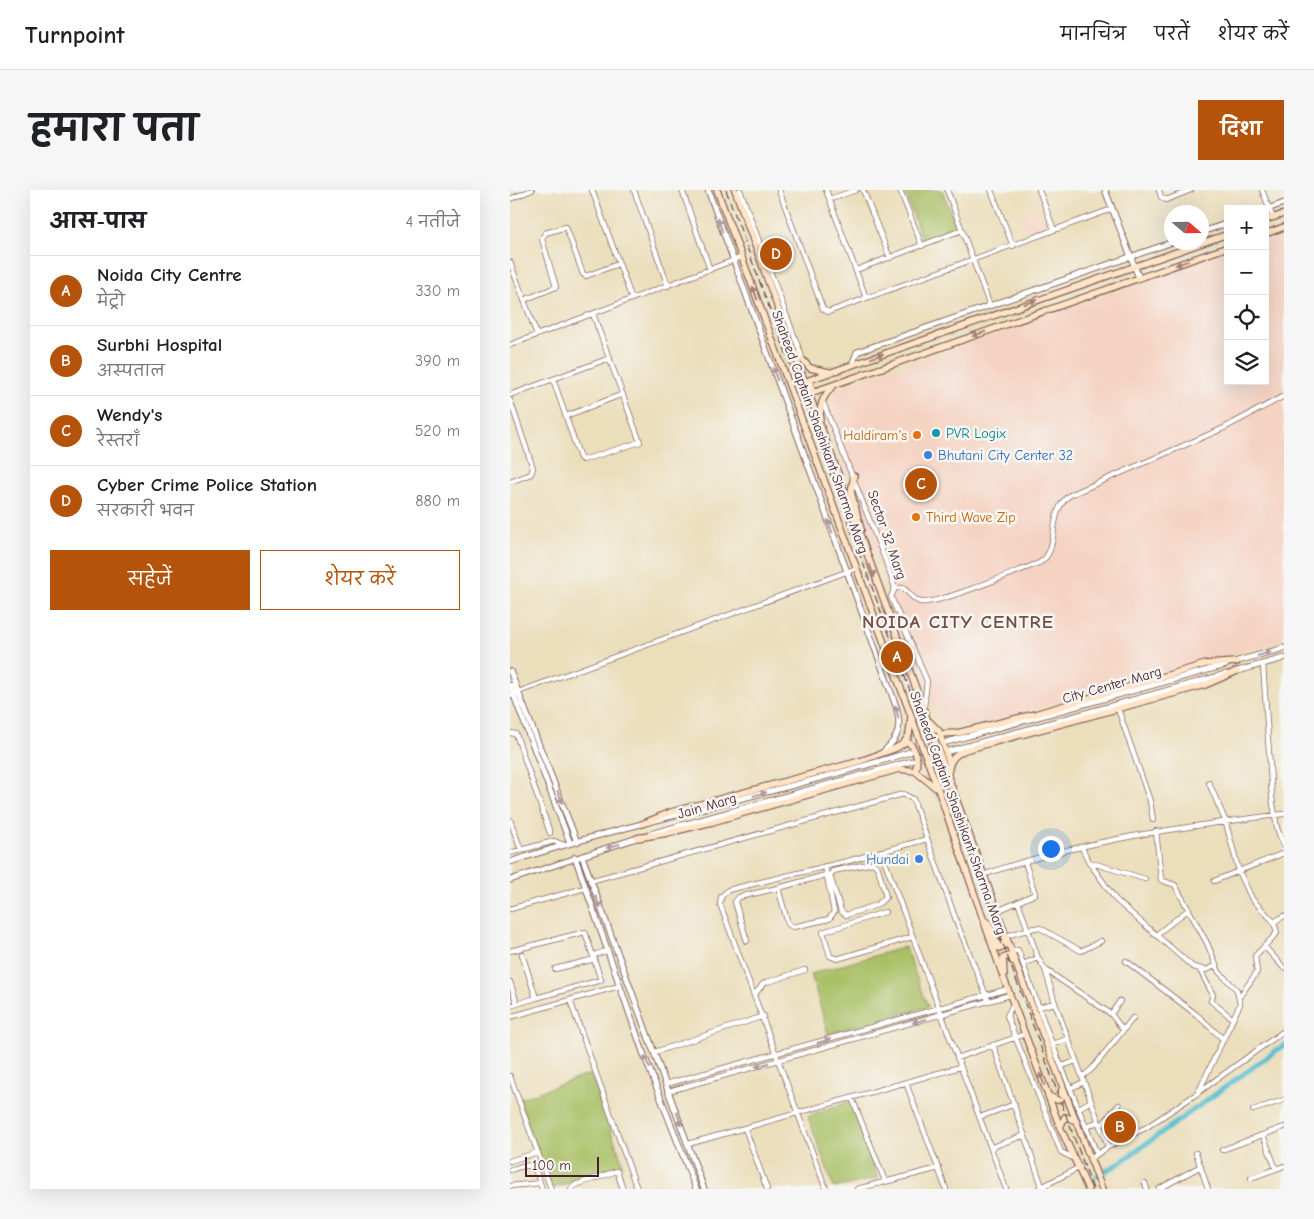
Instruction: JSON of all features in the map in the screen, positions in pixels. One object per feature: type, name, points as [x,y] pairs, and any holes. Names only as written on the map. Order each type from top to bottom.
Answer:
[{"type":"main road","name":"Shaheed Captain Shashikant Sharma Marg","points":[[717,190],[938,789],[1024,1034],[1060,1127],[1081,1169],[1088,1189]]},
{"type":"main road","name":"Shaheed Captain Shashikant Sharma Marg","points":[[735,190],[930,722],[983,875],[1102,1189]]},
{"type":"main road","points":[[1269,219],[1284,214]]},
{"type":"main road","points":[[1269,233],[1284,227]]},
{"type":"main road","points":[[1224,235],[809,380],[813,392],[1224,248]]},
{"type":"main road","points":[[794,350],[810,368],[831,372]]},
{"type":"main road","points":[[822,426],[820,406],[822,400],[824,395],[836,384]]},
{"type":"main road","points":[[854,476],[851,492],[860,522],[860,534]]},
{"type":"main road","points":[[941,734],[957,733],[1035,714],[1206,664],[1236,662]]},
{"type":"main road","points":[[949,762],[956,754],[965,750],[1205,685],[1237,671]]},
{"type":"main road","points":[[642,824],[671,812],[881,754],[899,747],[910,734],[911,715]]},
{"type":"main road","points":[[930,722],[941,734],[949,762],[947,775]]},
{"type":"main road","points":[[906,741],[910,743],[915,753],[918,764],[916,771]]},
{"type":"main road","points":[[637,838],[712,822],[899,769],[916,771],[938,789]]},
{"type":"main road","points":[[982,918],[991,928],[998,946],[1003,948],[1005,943],[997,913]]},
{"type":"main road","points":[[1004,979],[1003,960],[1006,956],[1010,957],[1019,972]]},
{"type":"main road","points":[[1048,1096],[1057,1100],[1061,1099],[1062,1087]]},
{"type":"main road","points":[[1060,1127],[1065,1117],[1075,1120]]},
{"type":"street","points":[[510,198],[532,190]]},
{"type":"street","points":[[592,190],[632,300]]},
{"type":"street","points":[[634,190],[668,286]]},
{"type":"street","points":[[682,190],[710,270]]},
{"type":"street","points":[[708,190],[898,713],[896,738],[891,746],[881,754]]},
{"type":"street","points":[[740,190],[803,362]]},
{"type":"street","points":[[779,190],[823,310],[828,312],[1112,209]]},
{"type":"street","points":[[826,190],[866,298]]},
{"type":"street","points":[[830,199],[856,190]]},
{"type":"street","points":[[863,190],[890,258]]},
{"type":"street","points":[[900,190],[922,246]]},
{"type":"street","points":[[947,190],[990,306]]},
{"type":"street","points":[[991,190],[1013,246]]},
{"type":"street","points":[[1039,190],[1054,230]]},
{"type":"street","points":[[1105,190],[1139,278]]},
{"type":"street","points":[[1159,190],[1162,197],[1166,200],[1191,190]]},
{"type":"street","points":[[1262,190],[1267,205]]},
{"type":"street","points":[[1269,209],[1284,203]]},
{"type":"street","points":[[1269,211],[1273,218]]},
{"type":"street","points":[[1209,230],[1224,224]]},
{"type":"street","points":[[524,300],[556,287],[542,239],[544,234],[566,227],[583,274],[586,276],[618,264]]},
{"type":"street","points":[[856,270],[962,230]]},
{"type":"street","points":[[852,365],[857,352],[1164,245]]},
{"type":"street","points":[[510,345],[742,257]]},
{"type":"street","points":[[510,262],[537,335]]},
{"type":"street","points":[[552,380],[580,458],[583,460],[640,442],[593,314]]},
{"type":"street","points":[[510,395],[610,358]]},
{"type":"street","points":[[566,416],[623,394]]},
{"type":"street","points":[[895,588],[903,588],[916,600],[928,602],[960,593],[1039,562],[1045,559],[1051,549],[1058,508],[1062,500],[1224,428],[1284,396]]},
{"type":"street","points":[[510,400],[533,470],[510,482]]},
{"type":"street","name":"Sector 32 Marg","points":[[822,400],[854,476],[895,588],[891,597],[927,681],[924,708]]},
{"type":"street","points":[[514,694],[857,568]]},
{"type":"street","name":"City Center Marg","points":[[947,742],[1284,648]]},
{"type":"street","name":"City Center Marg","points":[[949,751],[1284,658]]},
{"type":"street","points":[[1263,664],[1274,815],[1284,846]]},
{"type":"street","points":[[510,671],[514,694],[567,844]]},
{"type":"street","points":[[510,685],[577,842]]},
{"type":"street","points":[[1118,709],[1150,801],[1153,820]]},
{"type":"street","points":[[510,733],[516,734],[550,833]]},
{"type":"street","name":"Jain Marg","points":[[510,862],[567,844],[910,752]]},
{"type":"street","name":"Jain Marg","points":[[510,880],[637,838],[912,761]]},
{"type":"street","points":[[1198,1093],[1240,1004],[1240,996],[1254,977],[1256,972],[1255,956],[1277,933],[1274,922],[1252,898],[1239,871],[1225,820],[1209,783]]},
{"type":"street","points":[[590,881],[903,794],[913,799],[957,923],[988,1000]]},
{"type":"street","points":[[983,875],[1025,862],[1156,831],[1225,820],[1284,814]]},
{"type":"street","points":[[510,820],[521,850]]},
{"type":"street","points":[[1156,831],[1161,880],[1175,885],[1207,943],[1215,966],[1240,996]]},
{"type":"street","points":[[826,1189],[764,1016],[720,904],[720,897],[728,890],[927,838]]},
{"type":"street","points":[[510,853],[554,841],[567,844]]},
{"type":"street","points":[[1082,848],[1089,862],[1116,900],[1200,970],[1213,995],[1211,1001],[1233,1019]]},
{"type":"street","points":[[881,851],[940,1015],[992,1147],[1006,1189]]},
{"type":"street","points":[[1214,881],[1284,853]]},
{"type":"street","points":[[582,856],[656,1052],[704,1189]]},
{"type":"street","points":[[574,858],[618,986],[696,1189]]},
{"type":"street","points":[[997,913],[1035,894],[1025,862]]},
{"type":"street","points":[[1089,862],[1145,879]]},
{"type":"street","points":[[873,863],[878,868],[886,897],[877,905],[846,915],[841,911],[830,876],[833,871],[873,863]]},
{"type":"street","points":[[778,888],[788,924],[793,927],[829,919],[834,912],[824,866]]},
{"type":"street","points":[[746,941],[735,902],[739,897],[826,875]]},
{"type":"street","points":[[510,909],[585,888]]},
{"type":"street","points":[[1018,902],[1038,958],[1045,969],[1055,1003],[1108,1147]]},
{"type":"street","points":[[877,905],[879,914]]},
{"type":"street","points":[[1156,935],[1189,909]]},
{"type":"street","points":[[885,912],[822,932],[830,956],[837,959],[912,937]]},
{"type":"street","points":[[1274,922],[1284,916]]},
{"type":"street","points":[[1006,936],[1040,928],[1081,951],[1101,941]]},
{"type":"street","points":[[510,951],[585,932],[602,977],[599,982],[510,1006]]},
{"type":"street","points":[[1264,946],[1284,968]]},
{"type":"street","points":[[1012,952],[1018,950],[1038,1007],[1097,1154]]},
{"type":"street","points":[[555,969],[594,957],[606,951]]},
{"type":"street","points":[[522,954],[536,998]]},
{"type":"street","points":[[1023,964],[1038,958]]},
{"type":"street","points":[[1126,960],[1197,1015],[1223,1039]]},
{"type":"street","points":[[1200,970],[1215,966]]},
{"type":"street","points":[[1045,969],[1111,1014],[1123,1030]]},
{"type":"street","points":[[755,994],[764,983],[805,970]]},
{"type":"street","points":[[510,982],[517,1004]]},
{"type":"street","points":[[510,1017],[618,986]]},
{"type":"street","points":[[659,1092],[668,1087],[778,1054],[986,994],[1009,992]]},
{"type":"street","points":[[668,1087],[779,1061],[940,1015],[1009,992]]},
{"type":"street","points":[[570,1000],[636,1189]]},
{"type":"street","points":[[1111,1014],[1120,1001]]},
{"type":"street","points":[[1038,1007],[1055,1003]]},
{"type":"street","points":[[1013,1004],[1007,1016],[1014,1037],[1061,1152],[1076,1159]]},
{"type":"street","points":[[656,1052],[764,1016]]},
{"type":"street","points":[[1071,1088],[1083,1080],[1133,1018]]},
{"type":"street","points":[[1090,1159],[1108,1147],[1147,1127],[1284,1031]]},
{"type":"street","points":[[956,1058],[1024,1034]]},
{"type":"street","points":[[1053,1044],[1068,1039]]},
{"type":"street","points":[[993,1045],[1015,1104],[1040,1188],[1081,1169]]},
{"type":"street","points":[[1062,1066],[1076,1061]]},
{"type":"street","points":[[688,1144],[960,1067]]},
{"type":"street","points":[[510,1076],[551,1189]]},
{"type":"street","points":[[906,1083],[946,1189]]},
{"type":"street","points":[[852,1098],[886,1182]]},
{"type":"street","points":[[1253,1110],[1284,1100]]},
{"type":"street","points":[[1079,1108],[1091,1101]]},
{"type":"street","points":[[980,1117],[1015,1104]]},
{"type":"street","points":[[1086,1127],[1099,1124],[1120,1105]]},
{"type":"street","points":[[1222,1150],[1284,1127]]},
{"type":"street","points":[[745,1128],[767,1189]]},
{"type":"street","points":[[992,1147],[1025,1135]]},
{"type":"street","points":[[1263,1135],[1276,1169]]},
{"type":"street","points":[[510,1161],[538,1152]]},
{"type":"street","points":[[1196,1153],[1208,1189]]},
{"type":"street","points":[[510,1170],[526,1164],[532,1165],[535,1168],[542,1189]]},
{"type":"street","points":[[1159,1189],[1201,1166]]},
{"type":"street","points":[[1250,1178],[1284,1166]]},
{"type":"street","points":[[857,1189],[939,1168]]},
{"type":"street","points":[[571,1189],[575,1185],[617,1171],[623,1189]]},
{"type":"street","points":[[510,1186],[540,1183]]},
{"type":"street","points":[[1145,1183],[1147,1189]]},
{"type":"shaded area","points":[[1040,207],[1047,226],[1026,234],[1019,213]]},
{"type":"shaded area","points":[[1284,233],[1284,640],[970,727],[952,725],[941,719],[934,708],[826,421],[828,405],[836,389],[1224,253],[1224,385],[1269,385],[1269,238]]},
{"type":"green space","points":[[904,190],[942,190],[957,229],[923,242]]},
{"type":"green space","points":[[905,947],[928,1007],[828,1034],[811,974]]},
{"type":"green space","points":[[590,1074],[623,1164],[551,1189],[519,1099]]},
{"type":"green space","points":[[850,1101],[878,1178],[834,1188],[808,1117]]},
{"type":"waterway","points":[[1097,1176],[1118,1164],[1284,1045]]},
{"type":"tunnel","points":[[913,751],[938,744]]},
{"type":"tunnel","points":[[914,761],[942,753]]},
{"type":"railway","points":[[726,190],[1093,1189]]},
{"type":"place","name":"Cyber Crime Police Station","points":[[776,254]]},
{"type":"place","name":"PVR Logix","points":[[936,433]]},
{"type":"place","name":"Haldiram's","points":[[917,435]]},
{"type":"place","name":"Bhutani City Center 32","points":[[928,455]]},
{"type":"place","name":"Wendy's","points":[[921,484]]},
{"type":"place","name":"Third Wave Zip","points":[[916,517]]},
{"type":"place","name":"Noida City Centre","points":[[897,657]]},
{"type":"place","name":"Hundai","points":[[919,859]]},
{"type":"place","name":"Surbhi Hospital","points":[[1120,1127]]},
{"type":"district","name":"NOIDA CITY CENTRE","points":[[958,622]]}]
